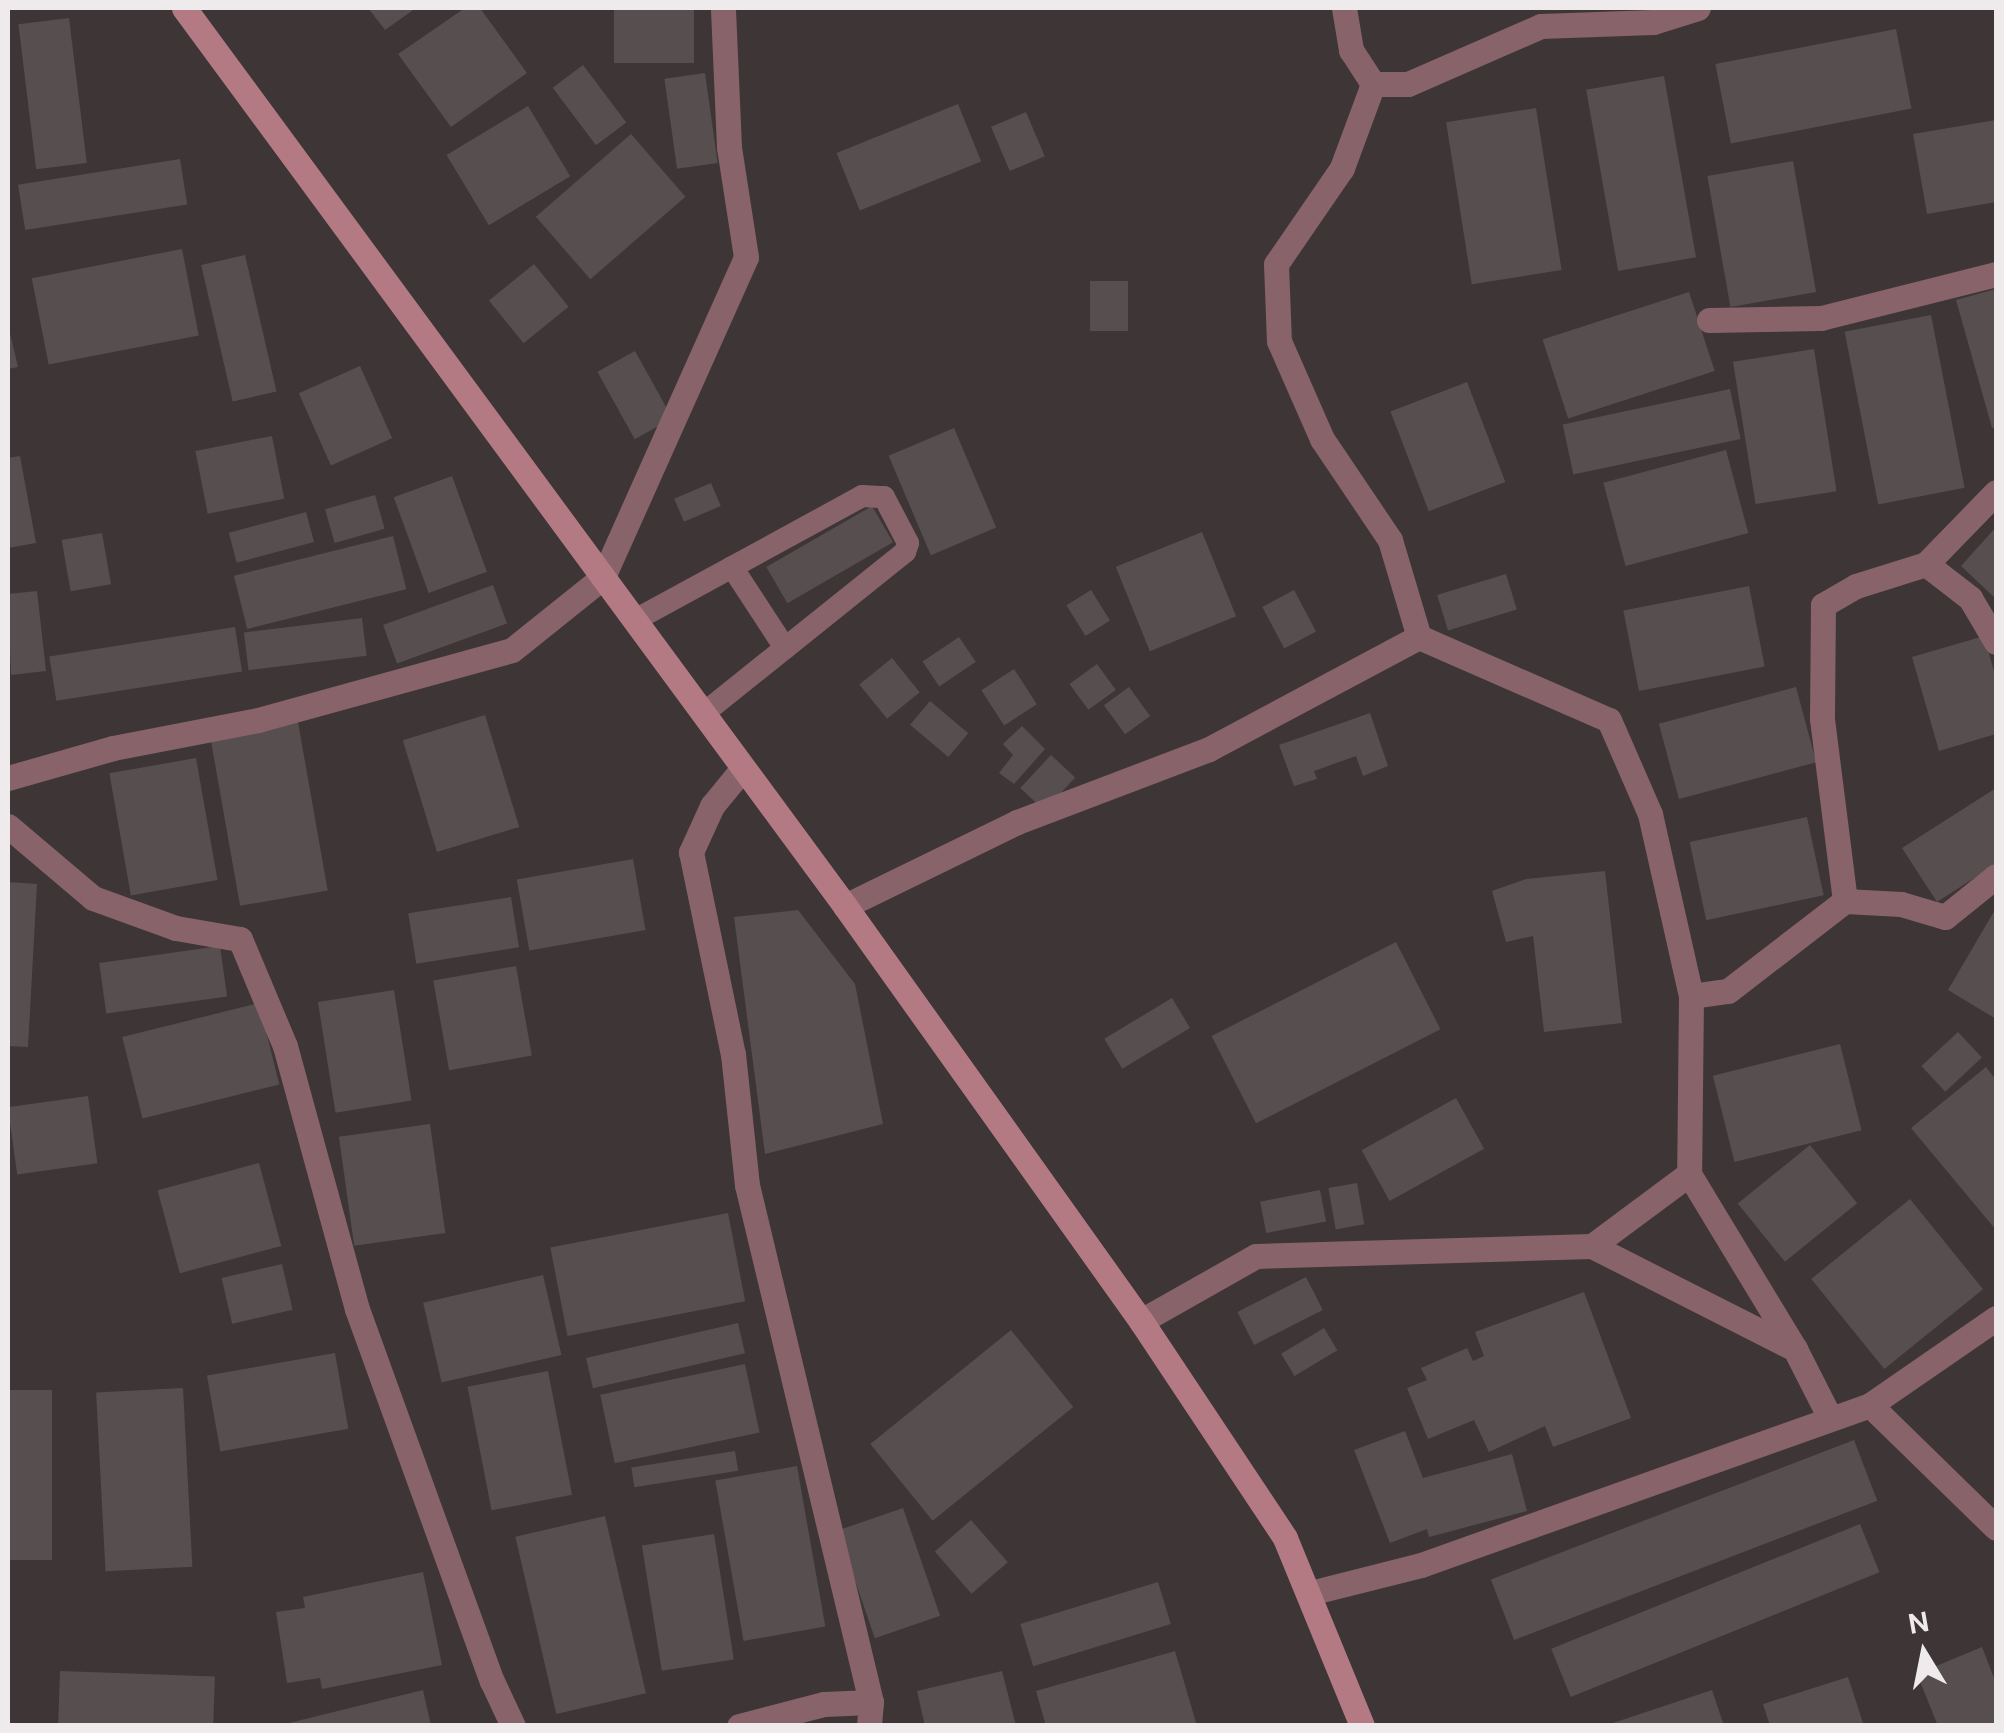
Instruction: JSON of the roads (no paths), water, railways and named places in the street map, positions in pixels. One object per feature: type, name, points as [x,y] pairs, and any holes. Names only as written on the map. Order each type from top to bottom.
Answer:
[{"type":"main road","points":[[184,8],[845,906],[1141,1321],[1285,1538],[1362,1726]]},
{"type":"street","points":[[8,778],[113,748],[258,720],[512,650],[604,577],[746,257],[729,147],[723,8]]},
{"type":"street","points":[[1344,8],[1351,50],[1373,84]]},
{"type":"street","points":[[1373,84],[1408,84],[1540,26],[1652,22],[1698,8]]},
{"type":"street","points":[[1373,84],[1342,168],[1276,264],[1279,340],[1322,439],[1390,540],[1419,637],[1609,720],[1650,814],[1690,996],[1689,1174],[1795,1349],[1830,1418]]},
{"type":"street","points":[[1709,320],[1821,318],[1996,274]]},
{"type":"street","points":[[1844,901],[1822,718],[1822,605],[1856,586],[1926,564],[1996,492]]},
{"type":"street","points":[[1926,564],[1970,598],[1996,642]]},
{"type":"street","points":[[845,906],[1017,822],[1209,749],[1419,637]]},
{"type":"street","points":[[739,1726],[824,1704],[870,1714],[747,1184],[733,1054],[692,852],[712,806],[743,768]]},
{"type":"street","points":[[8,826],[93,898],[176,928],[240,938],[285,1046],[357,1309],[492,1681],[513,1726]]},
{"type":"street","points":[[1690,996],[1728,992],[1844,901],[1900,904],[1945,917],[1996,876]]},
{"type":"street","points":[[1592,1246],[1689,1174]]},
{"type":"street","points":[[1141,1321],[1256,1256],[1592,1246],[1795,1349]]},
{"type":"street","points":[[1310,1594],[1422,1566],[1870,1405],[1996,1318]]},
{"type":"street","points":[[1870,1405],[1996,1528]]},
{"type":"lane","points":[[636,620],[862,496],[884,497],[908,542],[904,552],[704,713]]},
{"type":"lane","points":[[732,567],[785,648]]}]
